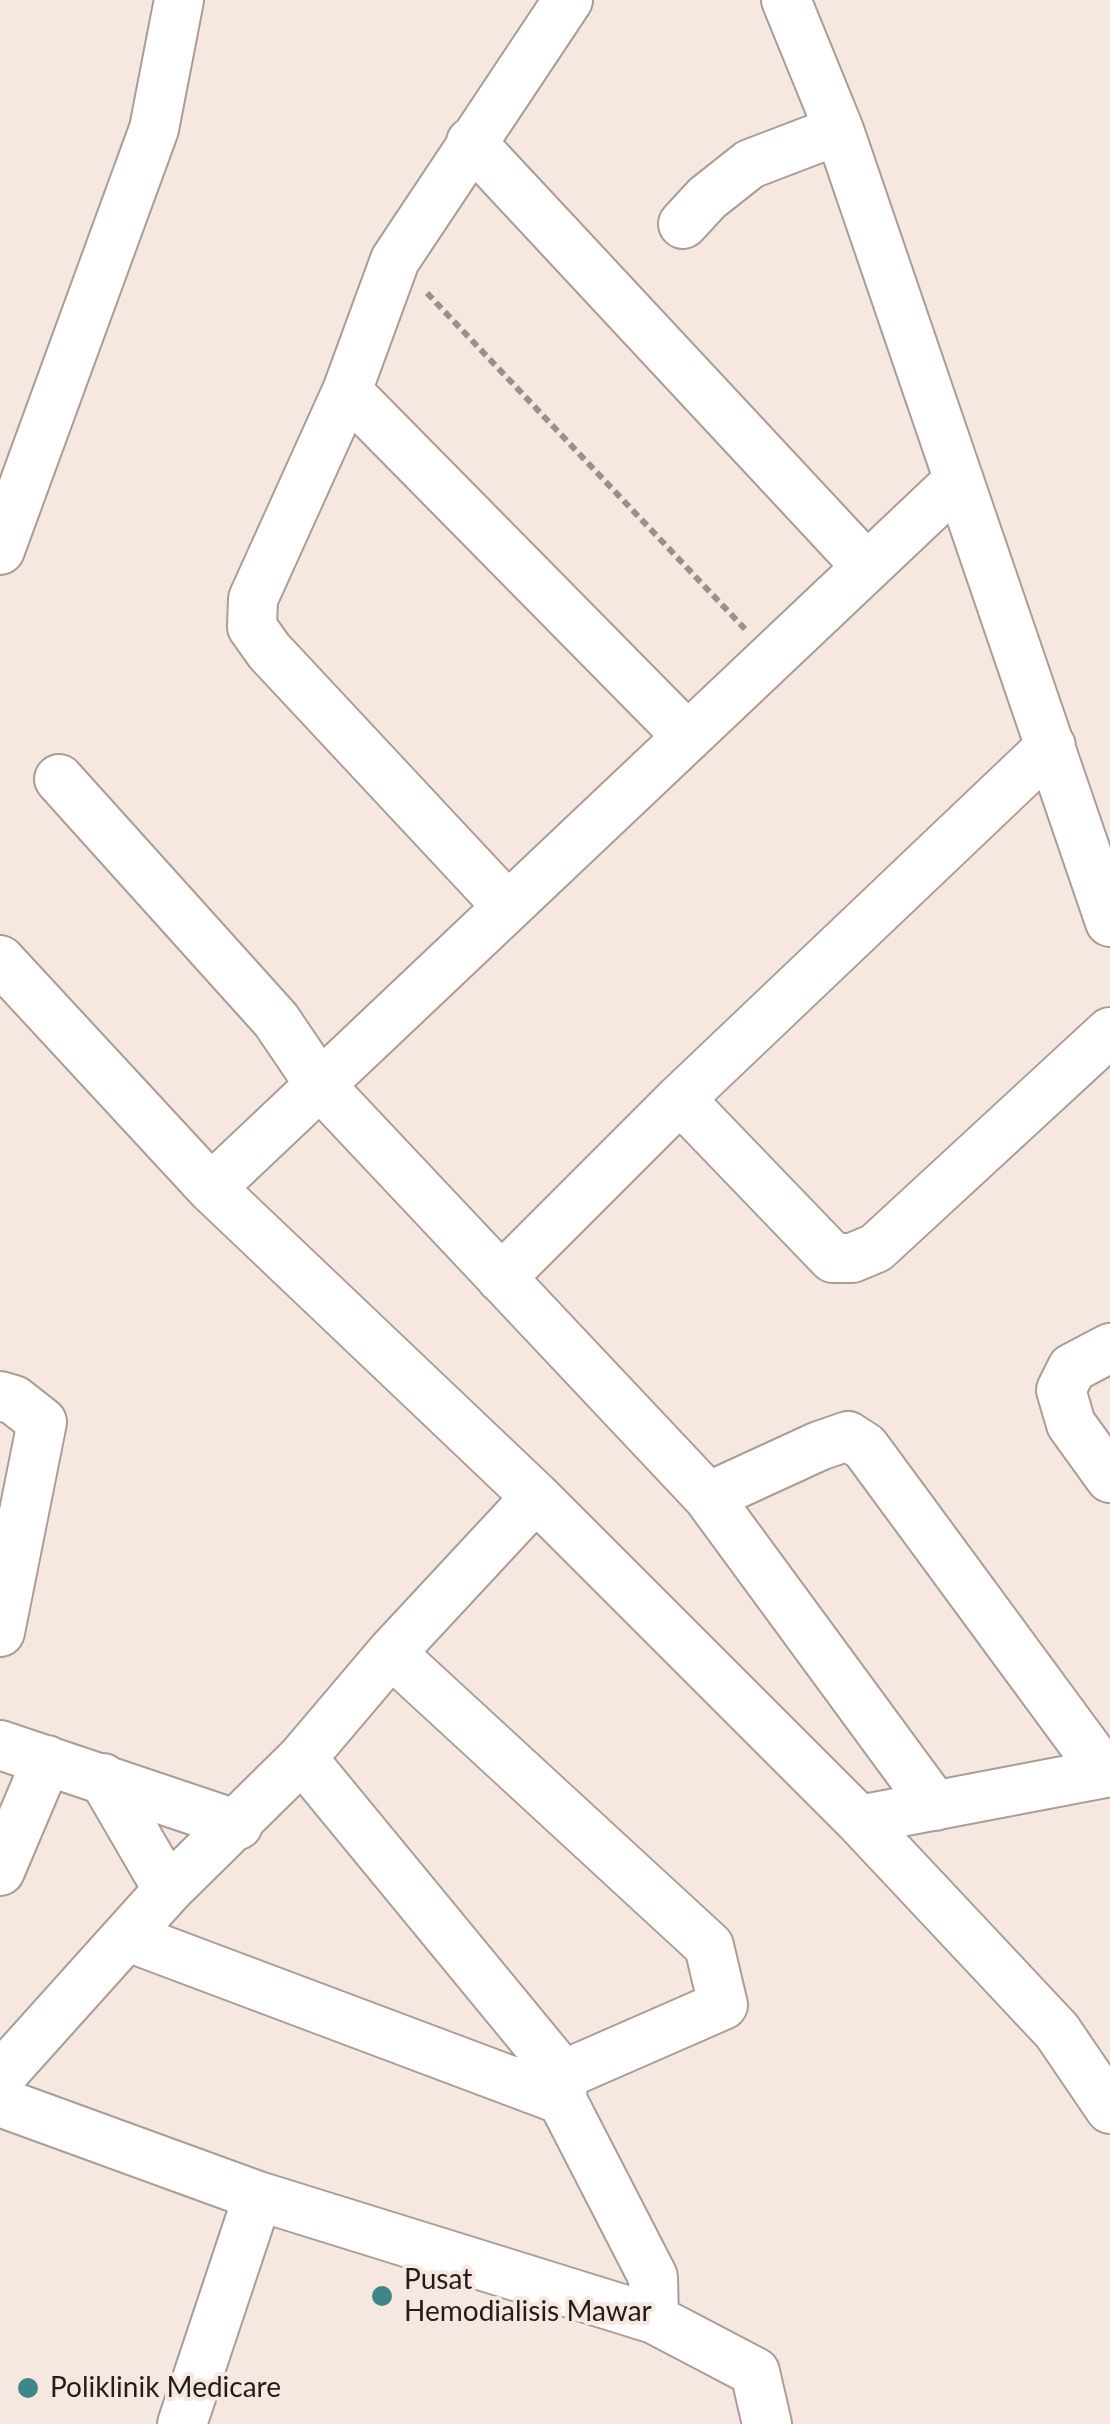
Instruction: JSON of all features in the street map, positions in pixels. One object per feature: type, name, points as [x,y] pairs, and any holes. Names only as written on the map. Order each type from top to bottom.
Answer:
[{"type":"street","points":[[0,550],[154,129],[179,0]]},
{"type":"street","points":[[508,907],[269,651],[252,628],[253,599],[347,392],[395,260],[568,0]]},
{"type":"street","points":[[786,0],[839,130],[1110,922]]},
{"type":"street","points":[[683,224],[707,198],[750,164],[839,130]]},
{"type":"street","points":[[471,142],[867,567]]},
{"type":"street","points":[[347,392],[688,737]]},
{"type":"street","points":[[212,1188],[959,480]]},
{"type":"street","points":[[501,1278],[680,1099],[1051,746]]},
{"type":"street","points":[[59,778],[276,1020],[320,1085],[708,1497],[935,1806]]},
{"type":"street","points":[[0,960],[212,1188],[536,1497],[859,1820],[1057,2031],[1110,2108]]},
{"type":"street","points":[[680,1099],[833,1258],[852,1258],[876,1248],[1110,1032]]},
{"type":"street","points":[[1110,1348],[1072,1368],[1061,1390],[1071,1424],[1110,1478]]},
{"type":"street","points":[[0,1396],[14,1400],[42,1422],[0,1632]]},
{"type":"street","points":[[708,1497],[848,1436],[865,1447],[1108,1773],[859,1820]]},
{"type":"street","points":[[0,2077],[168,1890],[302,1758],[390,1652],[536,1497]]},
{"type":"street","points":[[128,1937],[562,2088],[723,2005],[709,1946],[390,1652]]},
{"type":"street","points":[[0,1745],[238,1825]]},
{"type":"street","points":[[302,1758],[562,2088],[653,2277],[654,2318]]},
{"type":"street","points":[[0,1871],[47,1760]]},
{"type":"street","points":[[103,1778],[168,1890]]},
{"type":"street","points":[[0,2102],[258,2196],[654,2318],[755,2372],[767,2424]]},
{"type":"street","points":[[182,2424],[258,2196]]},
{"type":"path","points":[[395,260],[772,657]]},
{"type":"place","name":"Pusat Hemodialisis Mawar","points":[[382,2296]]},
{"type":"place","name":"Poliklinik Medicare","points":[[28,2388]]}]
